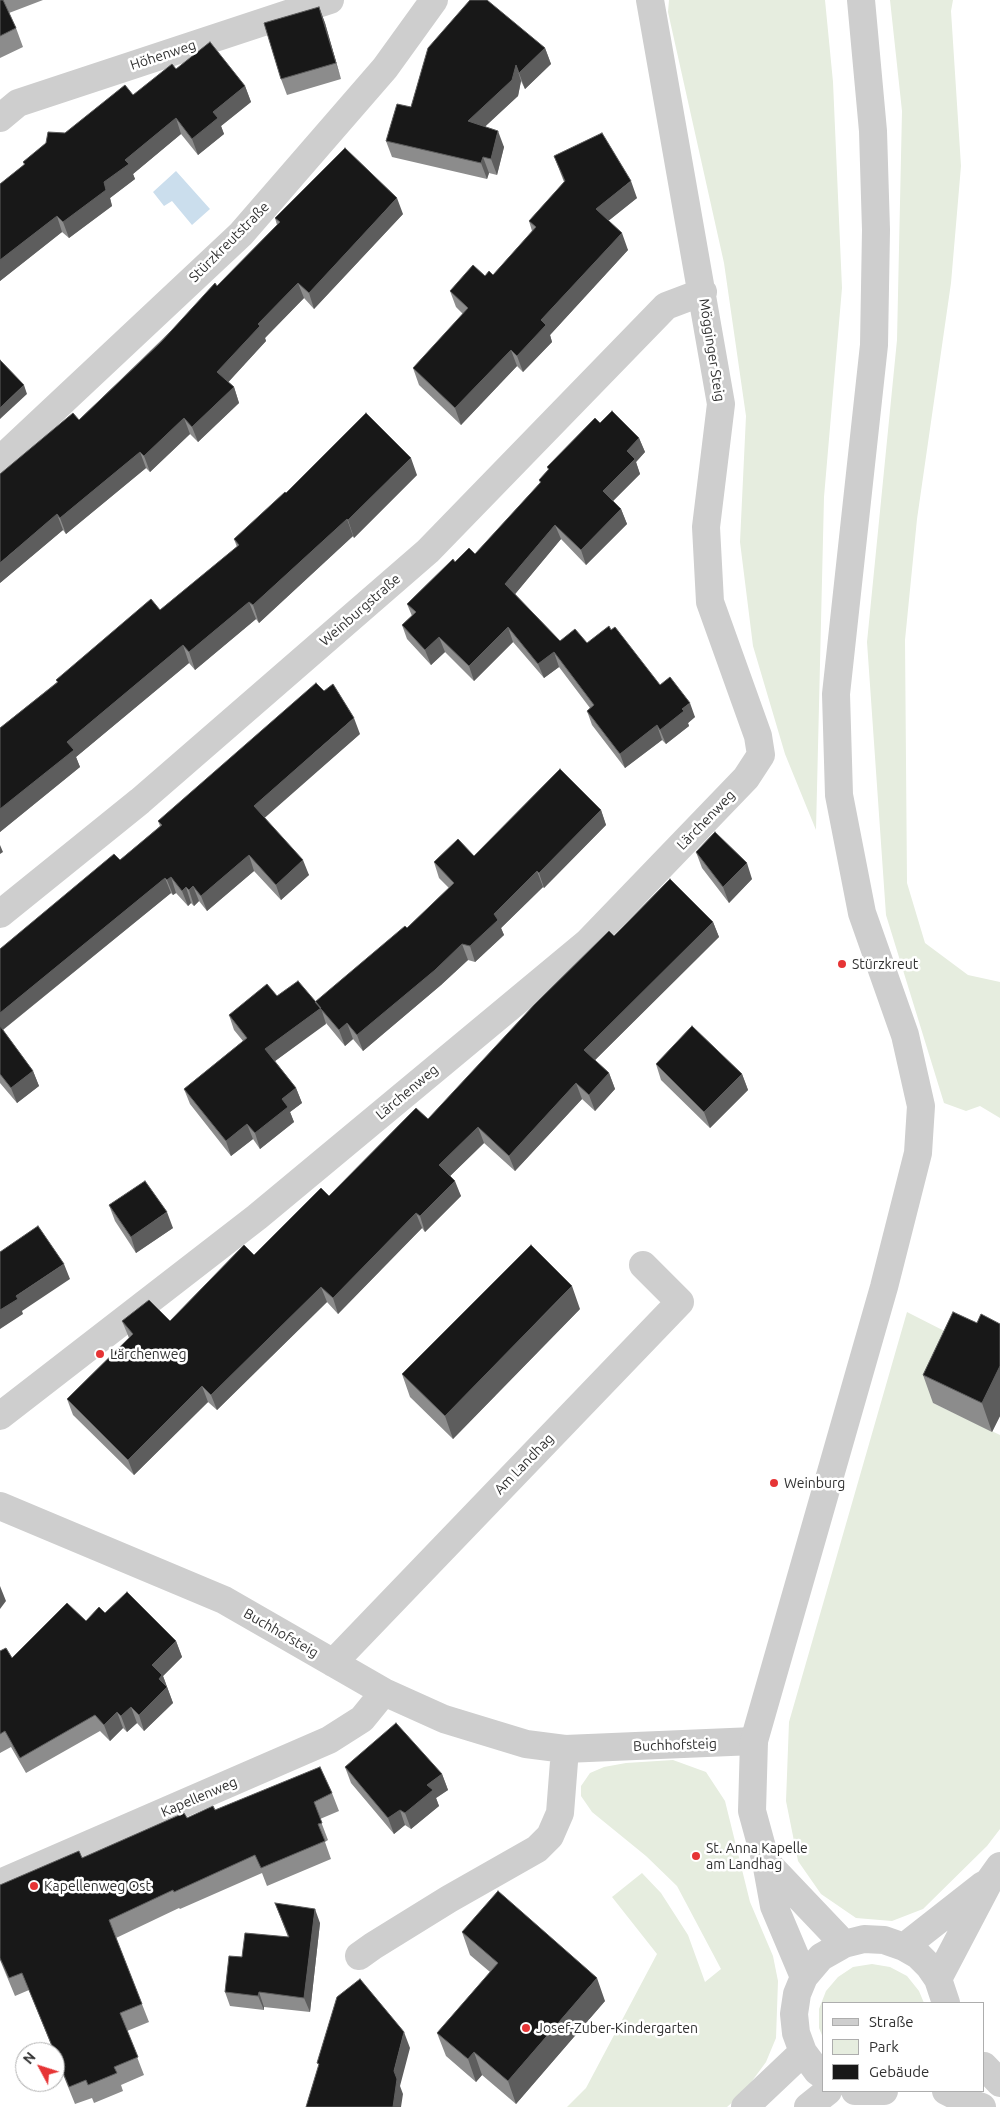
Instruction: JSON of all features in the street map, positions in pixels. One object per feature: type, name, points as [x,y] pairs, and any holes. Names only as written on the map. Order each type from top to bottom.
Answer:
[{"type":"street","name":"Höhenweg","points":[[0,118],[18,104],[330,0]]},
{"type":"street","name":"Stürzkreutstraße","points":[[0,460],[241,234],[385,68],[434,0]]},
{"type":"street","name":"Mögginger Steig","points":[[650,0],[721,404],[706,527],[710,602],[758,736],[761,755]]},
{"type":"street","points":[[804,1977],[774,1906],[766,1862],[752,1811],[754,1742],[884,1286],[918,1153],[922,1106],[905,1035],[862,912],[839,795],[836,694],[874,345],[876,230],[873,131],[861,0]]},
{"type":"street","name":"Weinburgstraße","points":[[0,914],[140,801],[428,551],[666,306],[702,292]]},
{"type":"street","name":"Lärchenweg","points":[[0,1416],[257,1217],[588,942],[746,778],[761,755]]},
{"type":"street","name":"Am Landhag","points":[[333,1663],[680,1302],[643,1265]]},
{"type":"street","name":"Buchhofsteig","points":[[0,1506],[224,1600],[384,1692],[444,1718],[526,1744],[565,1749],[754,1742]]},
{"type":"street","name":"Kapellenweg","points":[[0,1883],[329,1740],[362,1719],[384,1692]]},
{"type":"street","points":[[359,1956],[449,1899],[537,1849],[550,1836],[560,1813],[565,1749]]},
{"type":"street","points":[[766,1862],[844,1944]]},
{"type":"street","points":[[904,1947],[995,1873]]},
{"type":"street","points":[[942,1991],[995,1873]]},
{"type":"street","points":[[822,2075],[817,2071],[803,2052],[796,2034],[794,2014],[797,1994],[804,1977],[821,1957],[844,1944],[864,1939],[884,1940],[904,1947],[918,1955],[942,1991]]},
{"type":"street","points":[[745,2107],[803,2052]]},
{"type":"street","points":[[985,2067],[1000,2083]]},
{"type":"street","points":[[808,2107],[827,2092]]},
{"type":"street","points":[[948,2092],[982,2107]]},
{"type":"green space","points":[[669,0],[825,0],[833,82],[842,288],[824,497],[816,830],[785,754],[753,646],[740,542],[746,416],[724,263],[668,12]]},
{"type":"green space","points":[[890,0],[953,0],[951,11],[961,166],[951,283],[917,519],[905,640],[907,883],[925,943],[968,975],[1000,982],[1000,1118],[980,1106],[966,1111],[944,1103],[886,915],[867,642],[897,340],[902,111]]},
{"type":"green space","points":[[907,1312],[964,1341],[933,1403],[1000,1435],[1000,1829],[987,1846],[923,1909],[892,1921],[856,1918],[821,1894],[798,1861],[786,1801],[789,1722]]},
{"type":"green space","points":[[673,1760],[706,1772],[725,1801],[750,1902],[773,1956],[778,1981],[776,2038],[766,2062],[744,2092],[727,2107],[567,2107],[586,2088],[657,1954],[612,1897],[642,1873],[661,1893],[688,1935],[705,1982],[721,1969],[677,1886],[646,1856],[592,1812],[581,1796],[581,1786],[590,1773],[604,1767],[626,1763]]},
{"type":"green space","points":[[872,1964],[890,1967],[907,1976],[919,1991],[924,2002],[822,2002],[822,2035],[819,2028],[819,2009],[826,1991],[838,1977],[853,1967]]},
{"type":"water","points":[[176,171],[210,209],[192,225],[172,201],[164,206],[153,192]]},
{"type":"building","points":[[0,0],[3,0],[16,28],[0,36]]},
{"type":"building","points":[[470,0],[487,0],[545,48],[519,73],[516,65],[512,80],[468,121],[498,131],[491,159],[483,157],[481,163],[386,141],[397,104],[411,107],[428,48]]},
{"type":"building","points":[[319,7],[336,63],[281,79],[264,23]]},
{"type":"building","points":[[210,42],[245,86],[213,112],[218,118],[192,139],[176,118],[125,160],[129,164],[104,182],[106,190],[63,222],[57,216],[0,260],[0,184],[25,164],[23,162],[46,143],[48,132],[65,133],[125,85],[133,95],[172,64],[176,69]]},
{"type":"building","points":[[602,133],[631,181],[596,209],[622,233],[541,320],[546,325],[517,356],[511,350],[455,408],[413,368],[468,308],[450,291],[473,265],[485,276],[489,271],[493,275],[536,227],[529,221],[565,181],[554,156]]},
{"type":"building","points":[[345,148],[397,198],[309,293],[298,283],[258,324],[260,326],[217,372],[234,387],[192,427],[184,418],[144,456],[140,452],[60,518],[57,514],[0,563],[0,474],[73,413],[79,420],[161,342],[215,283],[217,286],[280,222],[275,218]]},
{"type":"building","points":[[0,360],[24,385],[0,408]]},
{"type":"building","points":[[612,411],[639,438],[627,451],[635,459],[603,491],[621,509],[581,550],[555,525],[505,584],[560,641],[575,629],[587,643],[609,626],[611,630],[615,627],[660,685],[670,677],[690,703],[682,709],[684,711],[660,730],[657,725],[620,754],[587,711],[594,705],[554,652],[538,664],[508,627],[469,666],[439,637],[425,650],[402,625],[416,612],[407,604],[453,559],[455,562],[469,548],[475,554],[541,482],[539,480],[549,469],[547,467],[595,418],[600,423]]},
{"type":"building","points":[[366,413],[411,458],[348,520],[253,605],[249,602],[189,652],[183,645],[67,742],[74,750],[0,809],[0,728],[58,682],[56,680],[151,599],[160,610],[239,545],[234,539],[286,493]]},
{"type":"building","points":[[316,683],[324,691],[333,684],[354,718],[254,806],[303,860],[276,885],[249,855],[201,896],[193,886],[189,890],[186,887],[182,891],[171,877],[167,880],[165,878],[0,1013],[0,949],[114,854],[120,860],[162,825],[158,821]]},
{"type":"building","points":[[560,769],[601,810],[539,873],[537,871],[494,914],[498,920],[470,946],[462,944],[435,970],[357,1035],[347,1023],[339,1030],[315,1002],[405,926],[407,928],[454,883],[434,862],[458,839],[474,856]]},
{"type":"building","points":[[715,832],[747,863],[723,887],[696,852]]},
{"type":"building","points":[[670,879],[713,922],[584,1050],[609,1073],[589,1095],[576,1083],[509,1156],[478,1127],[439,1165],[455,1181],[420,1216],[416,1213],[333,1298],[321,1287],[211,1395],[202,1386],[128,1460],[67,1399],[133,1334],[122,1321],[149,1300],[170,1321],[244,1245],[254,1255],[321,1188],[329,1196],[416,1108],[428,1119],[534,1005],[609,931],[614,936]]},
{"type":"building","points":[[298,981],[321,1008],[265,1049],[296,1088],[282,1099],[288,1107],[255,1133],[247,1124],[226,1141],[184,1089],[247,1038],[229,1015],[267,984],[277,996]]},
{"type":"building","points":[[0,1026],[33,1071],[11,1088],[0,1074]]},
{"type":"building","points":[[692,1026],[742,1074],[704,1112],[656,1064]]},
{"type":"building","points":[[145,1181],[167,1212],[131,1237],[109,1205]]},
{"type":"building","points":[[38,1226],[64,1264],[16,1296],[18,1299],[0,1310],[0,1252]]},
{"type":"building","points":[[531,1245],[572,1286],[445,1416],[402,1374]]},
{"type":"building","points":[[953,1312],[977,1323],[981,1314],[1000,1324],[1000,1366],[982,1403],[923,1375]]},
{"type":"building","points":[[127,1592],[176,1641],[152,1665],[162,1675],[159,1679],[167,1687],[139,1715],[131,1707],[121,1716],[117,1712],[104,1725],[95,1715],[20,1758],[5,1731],[0,1734],[0,1651],[6,1648],[12,1658],[67,1603],[86,1621],[99,1607],[105,1613]]},
{"type":"building","points":[[396,1723],[442,1774],[427,1785],[433,1790],[405,1813],[400,1810],[388,1818],[345,1767]]},
{"type":"building","points":[[320,1767],[332,1793],[314,1802],[322,1823],[318,1824],[325,1841],[261,1868],[255,1855],[109,1920],[142,2004],[120,2013],[138,2057],[114,2067],[117,2073],[88,2085],[86,2080],[69,2087],[65,2077],[65,2042],[50,2042],[22,1973],[9,1978],[0,1958],[0,1885],[79,1851],[82,1858],[184,1813],[187,1818],[213,1806],[215,1810]]},
{"type":"building","name":"Josef-Zuber-Kindergarten","points":[[498,1891],[597,1978],[508,2081],[474,2052],[468,2059],[437,2033],[498,1963],[462,1932]]},
{"type":"building","points":[[275,1903],[315,1909],[304,1998],[259,1992],[258,1996],[225,1992],[229,1956],[242,1957],[245,1933],[289,1937]]},
{"type":"building","points":[[360,1979],[404,2032],[394,2071],[397,2079],[393,2107],[306,2107],[337,1997]]},
{"type":"place","name":"Stürzkreut","points":[[842,964]]},
{"type":"place","name":"Lärchenweg","points":[[100,1354]]},
{"type":"place","name":"Weinburg","points":[[774,1483]]},
{"type":"place","name":"St. Anna Kapelle am Landhag","points":[[696,1856]]},
{"type":"place","name":"Kapellenweg Ost","points":[[34,1886]]},
{"type":"place","name":"Josef-Zuber-Kindergarten","points":[[526,2028]]}]
